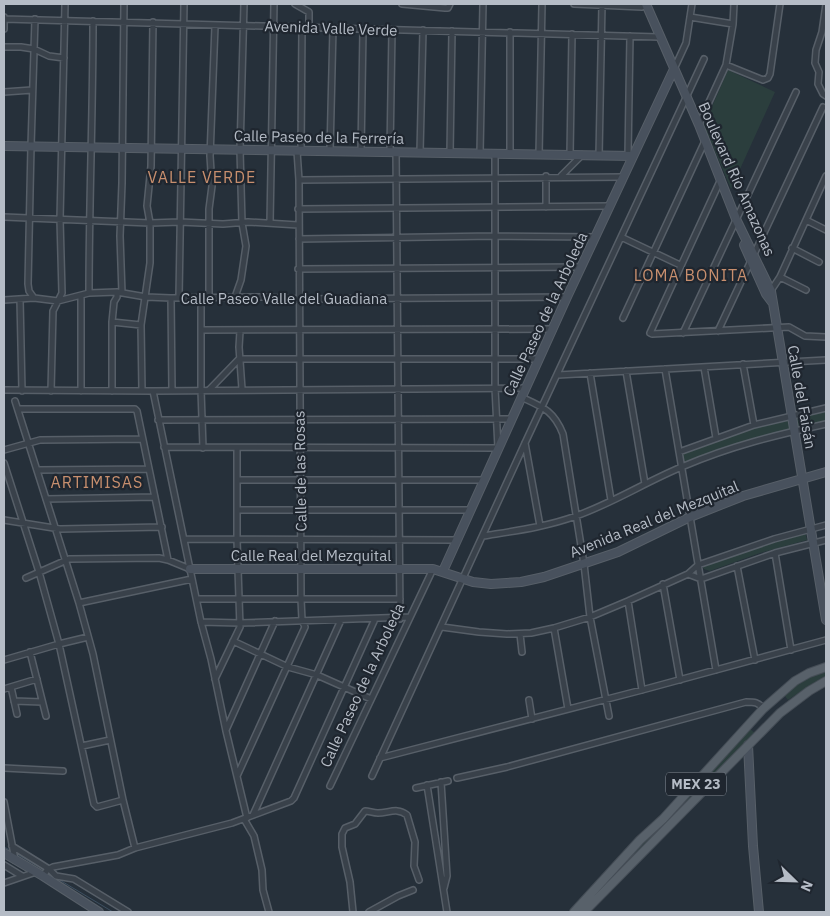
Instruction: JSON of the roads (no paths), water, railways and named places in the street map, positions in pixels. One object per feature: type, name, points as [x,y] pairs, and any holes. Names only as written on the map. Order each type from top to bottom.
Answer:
[{"type":"main road","name":"MEX 23","points":[[574,912],[640,840],[663,819],[763,709],[795,681],[809,673],[826,667]]},
{"type":"main road","points":[[786,708],[780,704],[780,699],[795,681]]},
{"type":"main road","name":"MEX 23","points":[[584,912],[786,708],[826,681]]},
{"type":"street","points":[[52,391],[53,311],[62,293],[60,219],[65,4]]},
{"type":"street","points":[[112,391],[112,322],[114,302],[120,292],[124,4]]},
{"type":"street","points":[[179,297],[180,149],[184,4]]},
{"type":"street","points":[[235,297],[245,259],[246,246],[242,223],[240,150],[244,4]]},
{"type":"street","points":[[270,223],[274,4]]},
{"type":"street","points":[[295,4],[309,12],[308,27]]},
{"type":"street","points":[[402,4],[449,6]]},
{"type":"street","points":[[480,153],[483,4]]},
{"type":"street","points":[[539,155],[542,4]]},
{"type":"street","points":[[574,4],[642,5]]},
{"type":"street","points":[[673,72],[686,43],[692,4]]},
{"type":"street","points":[[698,125],[726,65],[733,24],[734,4]]},
{"type":"street","points":[[726,65],[763,80],[768,78],[780,4]]},
{"type":"street","points":[[826,4],[815,63],[819,72],[818,84],[826,96]]},
{"type":"street","points":[[599,156],[602,5]]},
{"type":"street","name":"Boulevard Río Amazonas","points":[[642,5],[673,72],[735,222],[769,292],[776,327]]},
{"type":"street","points":[[4,18],[4,30]]},
{"type":"street","name":"Avenida Valle Verde","points":[[4,18],[153,22],[215,26],[657,37]]},
{"type":"street","points":[[690,18],[733,24]]},
{"type":"street","points":[[34,298],[29,291],[28,284],[35,19]]},
{"type":"street","points":[[89,293],[93,21]]},
{"type":"street","points":[[142,391],[141,325],[150,263],[150,223],[147,206],[151,166],[153,22]]},
{"type":"street","points":[[209,298],[209,204],[212,186],[211,149],[215,26]]},
{"type":"street","name":"Calle de las Rosas","points":[[237,776],[288,667],[305,624],[302,620],[298,269],[302,27]]},
{"type":"street","points":[[330,151],[333,28]]},
{"type":"street","points":[[361,152],[363,30]]},
{"type":"street","points":[[392,30],[393,152],[396,179],[398,299],[397,389],[400,619]]},
{"type":"street","points":[[420,152],[423,30]]},
{"type":"street","points":[[450,153],[452,31]]},
{"type":"street","points":[[510,32],[510,154]]},
{"type":"street","points":[[570,155],[572,34]]},
{"type":"street","points":[[630,36],[631,156]]},
{"type":"street","points":[[4,47],[34,49],[49,56],[64,58]]},
{"type":"street","points":[[372,776],[704,59]]},
{"type":"street","name":"Calle Paseo de la Arboleda","points":[[443,571],[610,206],[631,156],[673,72]]},
{"type":"street","points":[[4,92],[32,90]]},
{"type":"street","points":[[683,333],[796,92]]},
{"type":"street","name":"Boulevard Río Amazonas","points":[[685,100],[698,125],[703,144]]},
{"type":"street","points":[[718,331],[823,108]]},
{"type":"street","points":[[623,318],[703,144]]},
{"type":"street","name":"Calle Paseo de la Ferrería","points":[[4,146],[631,156]]},
{"type":"street","points":[[164,447],[237,449],[300,447],[498,448],[495,388],[495,153]]},
{"type":"street","points":[[561,176],[583,155]]},
{"type":"street","points":[[546,176],[546,207]]},
{"type":"street","points":[[298,180],[623,176]]},
{"type":"street","points":[[769,292],[780,277],[826,176]]},
{"type":"street","points":[[720,183],[650,332],[652,334],[683,333],[776,327],[792,328],[810,337],[826,337]]},
{"type":"street","points":[[819,192],[826,195]]},
{"type":"street","points":[[298,209],[610,206]]},
{"type":"street","points":[[4,217],[150,223],[270,223],[298,225]]},
{"type":"street","points":[[806,220],[826,230]]},
{"type":"street","points":[[298,239],[494,236],[595,237]]},
{"type":"street","points":[[621,237],[680,265]]},
{"type":"street","points":[[792,248],[819,262]]},
{"type":"street","points":[[298,269],[581,267]]},
{"type":"street","points":[[780,277],[806,290]]},
{"type":"street","name":"Calle Paseo Valle del Guadiana","points":[[4,300],[34,298],[58,301],[89,293],[120,292],[146,297],[171,298],[398,299],[567,297]]},
{"type":"street","points":[[81,296],[81,391]]},
{"type":"street","points":[[171,298],[172,391]]},
{"type":"street","points":[[201,298],[203,448]]},
{"type":"street","points":[[20,299],[22,391]]},
{"type":"street","points":[[112,322],[141,325]]},
{"type":"street","name":"Calle del Faisán","points":[[776,327],[810,528],[823,586],[826,620]]},
{"type":"street","points":[[201,330],[553,329]]},
{"type":"street","points":[[240,331],[239,359],[242,389]]},
{"type":"street","points":[[209,390],[239,359],[539,359]]},
{"type":"street","points":[[558,375],[826,360]]},
{"type":"street","points":[[743,364],[754,426]]},
{"type":"street","points":[[704,367],[716,438]]},
{"type":"street","points":[[665,369],[716,670]]},
{"type":"street","points":[[626,371],[646,484]]},
{"type":"street","points":[[590,373],[611,500]]},
{"type":"street","points":[[4,390],[172,391],[526,388]]},
{"type":"street","points":[[153,391],[201,622],[246,818],[254,836],[262,870],[263,890],[269,912]]},
{"type":"street","points":[[522,397],[542,407],[555,417],[563,434],[577,516],[590,616],[609,716]]},
{"type":"street","points":[[15,401],[79,603],[135,848]]},
{"type":"street","points":[[18,408],[135,409],[168,560]]},
{"type":"street","points":[[679,452],[754,426],[791,415],[826,408]]},
{"type":"street","points":[[158,420],[512,419]]},
{"type":"street","points":[[483,536],[540,526],[577,516],[682,467],[751,441],[826,424]]},
{"type":"street","points":[[4,450],[40,440],[142,439]]},
{"type":"street","points":[[525,443],[540,526]]},
{"type":"street","points":[[215,679],[238,632],[240,623],[237,540],[237,449]]},
{"type":"street","points":[[4,463],[39,572],[59,644],[94,804],[96,806],[123,800]]},
{"type":"street","points":[[37,470],[149,469]]},
{"type":"street","name":"Avenida Real del Mezquital","points":[[433,569],[463,579],[491,584],[521,582],[544,577],[618,552],[690,517],[743,496],[826,472]]},
{"type":"street","points":[[237,480],[484,480]]},
{"type":"street","points":[[46,499],[155,497]]},
{"type":"street","points":[[237,510],[470,510]]},
{"type":"street","points":[[4,520],[54,528],[162,527]]},
{"type":"street","points":[[442,627],[479,632],[520,634],[554,628],[628,601],[688,574],[698,565],[810,528],[826,525]]},
{"type":"street","points":[[184,539],[456,540]]},
{"type":"street","points":[[688,574],[701,579],[775,553],[826,540]]},
{"type":"street","points":[[775,553],[791,650]]},
{"type":"street","points":[[26,578],[65,560],[150,558],[168,560],[190,569]]},
{"type":"street","points":[[738,566],[755,660]]},
{"type":"street","name":"Calle Real del Mezquital","points":[[190,569],[433,569]]},
{"type":"street","name":"Calle Paseo de la Arboleda","points":[[330,786],[433,569]]},
{"type":"street","points":[[79,603],[192,579]]},
{"type":"street","points":[[663,584],[680,680]]},
{"type":"street","points":[[197,599],[400,599]]},
{"type":"street","points":[[628,601],[642,690]]},
{"type":"street","points":[[201,622],[240,623],[409,618]]},
{"type":"street","points":[[4,883],[22,876],[118,855],[135,848],[246,818],[291,801],[375,619]]},
{"type":"street","points":[[254,815],[341,620]]},
{"type":"street","points":[[226,731],[275,621]]},
{"type":"street","points":[[554,628],[568,709]]},
{"type":"street","points":[[520,634],[522,652]]},
{"type":"street","points":[[4,660],[88,637]]},
{"type":"street","points":[[380,758],[826,640]]},
{"type":"street","points":[[233,641],[288,667],[317,675],[371,698]]},
{"type":"street","points":[[30,652],[46,716]]},
{"type":"street","points":[[4,689],[37,679]]},
{"type":"street","points":[[11,687],[16,714]]},
{"type":"street","points":[[529,700],[532,719]]},
{"type":"street","points":[[14,701],[42,702]]},
{"type":"street","points":[[458,778],[613,739],[746,702],[755,702],[763,709]]},
{"type":"street","points":[[82,746],[110,740]]},
{"type":"street","points":[[748,745],[753,846],[759,912]]},
{"type":"street","points":[[4,768],[63,771]]},
{"type":"street","points":[[416,788],[448,781]]},
{"type":"street","points":[[441,782],[447,876],[443,889]]},
{"type":"street","points":[[427,785],[447,912]]},
{"type":"street","points":[[4,802],[6,822],[15,861]]},
{"type":"street","points":[[353,912],[350,882],[342,847],[342,834],[345,828],[355,824],[365,811],[375,813],[394,810],[408,815],[416,846],[414,866],[419,880]]},
{"type":"street","points":[[12,846],[99,912]]},
{"type":"street","points":[[4,853],[15,861],[44,872],[56,876],[74,878],[128,912]]},
{"type":"street","points":[[4,865],[22,876]]},
{"type":"street","points":[[369,912],[413,890]]},
{"type":"waterway","points":[[4,847],[12,851]]},
{"type":"waterway","points":[[15,853],[44,870]]},
{"type":"waterway","points":[[58,879],[113,912]]},
{"type":"district","name":"VALLE VERDE","points":[[202,177]]},
{"type":"district","name":"LOMA BONITA","points":[[691,275]]},
{"type":"district","name":"ARTIMISAS","points":[[97,482]]}]
